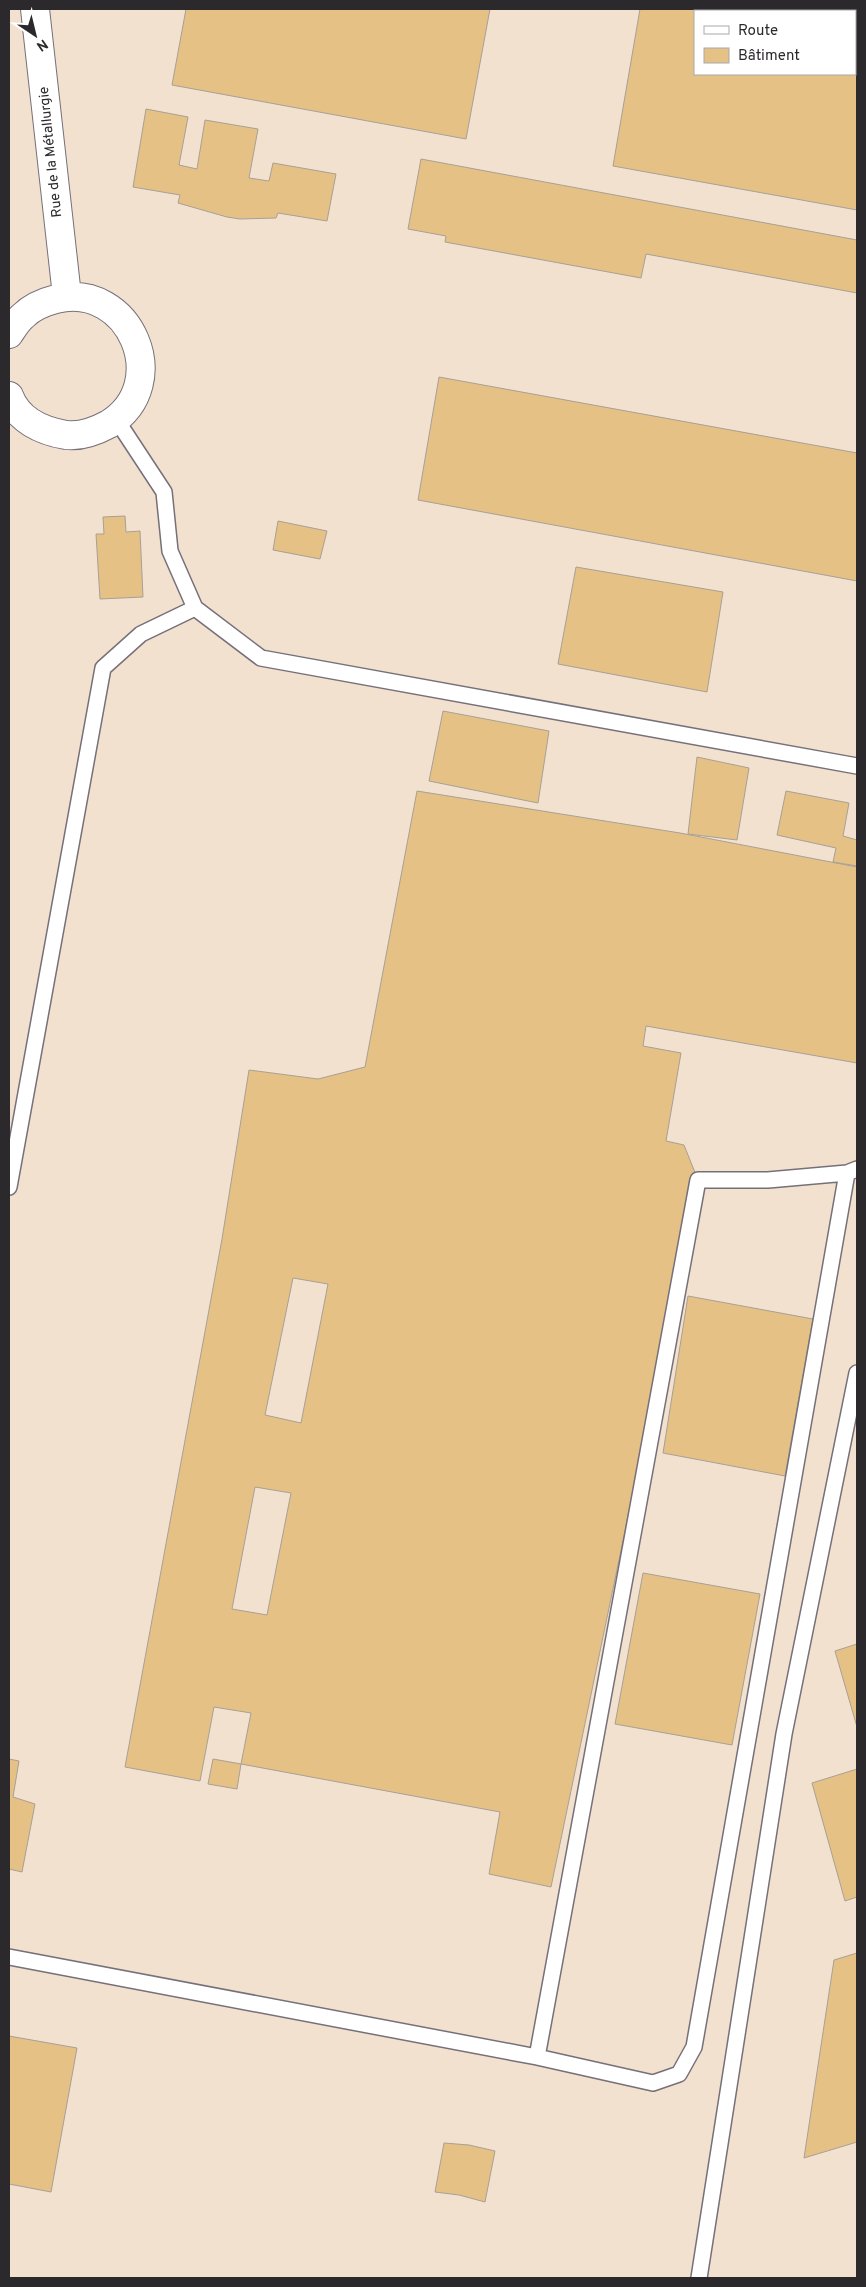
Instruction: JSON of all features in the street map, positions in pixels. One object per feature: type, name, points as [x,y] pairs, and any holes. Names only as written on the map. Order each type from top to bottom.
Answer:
[{"type":"street","name":"Rue de la Métallurgie","points":[[35,9],[67,296]]},
{"type":"street","points":[[9,334],[23,315],[43,302],[67,296],[88,298],[109,307],[125,321],[136,340],[141,361],[139,383],[130,403],[116,419],[96,432],[72,436],[48,432],[28,421],[12,403],[9,396]]},
{"type":"lane","points":[[116,419],[164,492],[170,551],[195,608],[261,658],[857,766]]},
{"type":"lane","points":[[9,1186],[103,668],[141,634],[195,608]]},
{"type":"lane","points":[[9,1957],[537,2057],[653,2083],[679,2074],[694,2047],[852,1171],[768,1180],[698,1180],[537,2057]]},
{"type":"lane","points":[[699,2278],[784,1734],[857,1373]]},
{"type":"shaded area","points":[[9,9],[857,9],[857,2278],[9,2278]]},
{"type":"building","points":[[186,9],[490,9],[466,139],[172,85]]},
{"type":"building","points":[[640,9],[857,9],[857,210],[613,166]]},
{"type":"building","points":[[146,109],[188,117],[179,165],[197,169],[205,120],[258,129],[249,178],[269,181],[273,163],[336,174],[327,221],[278,213],[276,218],[240,219],[227,217],[178,203],[180,195],[133,187]]},
{"type":"building","points":[[421,159],[857,240],[857,293],[646,254],[641,278],[445,242],[446,236],[408,229]]},
{"type":"building","points":[[439,377],[857,453],[857,581],[418,500]]},
{"type":"building","points":[[125,516],[126,532],[140,531],[143,597],[100,599],[96,534],[104,534],[103,517]]},
{"type":"building","points":[[278,521],[327,531],[320,559],[273,550]]},
{"type":"building","points":[[576,567],[723,592],[707,692],[558,664]]},
{"type":"building","points":[[443,711],[549,731],[538,803],[429,781]]},
{"type":"building","points":[[697,757],[749,768],[737,840],[688,834]]},
{"type":"building","points":[[417,791],[680,833],[857,867],[857,1063],[646,1026],[643,1046],[681,1053],[666,1141],[684,1145],[698,1180],[551,1887],[489,1874],[500,1812],[241,1764],[251,1713],[214,1707],[200,1781],[125,1767],[222,1239],[249,1070],[318,1079],[365,1067]],"holes":[[[293,1278],[328,1284],[301,1423],[265,1415]],[[255,1487],[291,1493],[267,1615],[232,1609]]]},
{"type":"building","points":[[786,791],[849,803],[843,836],[857,840],[857,866],[833,862],[836,848],[777,835]]},
{"type":"building","points":[[688,1296],[813,1319],[785,1476],[663,1453]]},
{"type":"building","points":[[643,1573],[760,1594],[732,1745],[615,1724]]},
{"type":"building","points":[[857,1644],[857,1727],[835,1651]]},
{"type":"building","points":[[9,1759],[19,1761],[13,1797],[35,1804],[22,1872],[9,1869]]},
{"type":"building","points":[[213,1759],[241,1764],[237,1789],[208,1784]]},
{"type":"building","points":[[857,1769],[857,1897],[845,1901],[812,1783]]},
{"type":"building","points":[[857,1953],[857,2142],[804,2158],[834,1960]]},
{"type":"building","points":[[9,2036],[77,2048],[51,2192],[9,2184]]},
{"type":"building","points":[[444,2143],[469,2145],[495,2151],[485,2202],[459,2195],[435,2192]]}]
